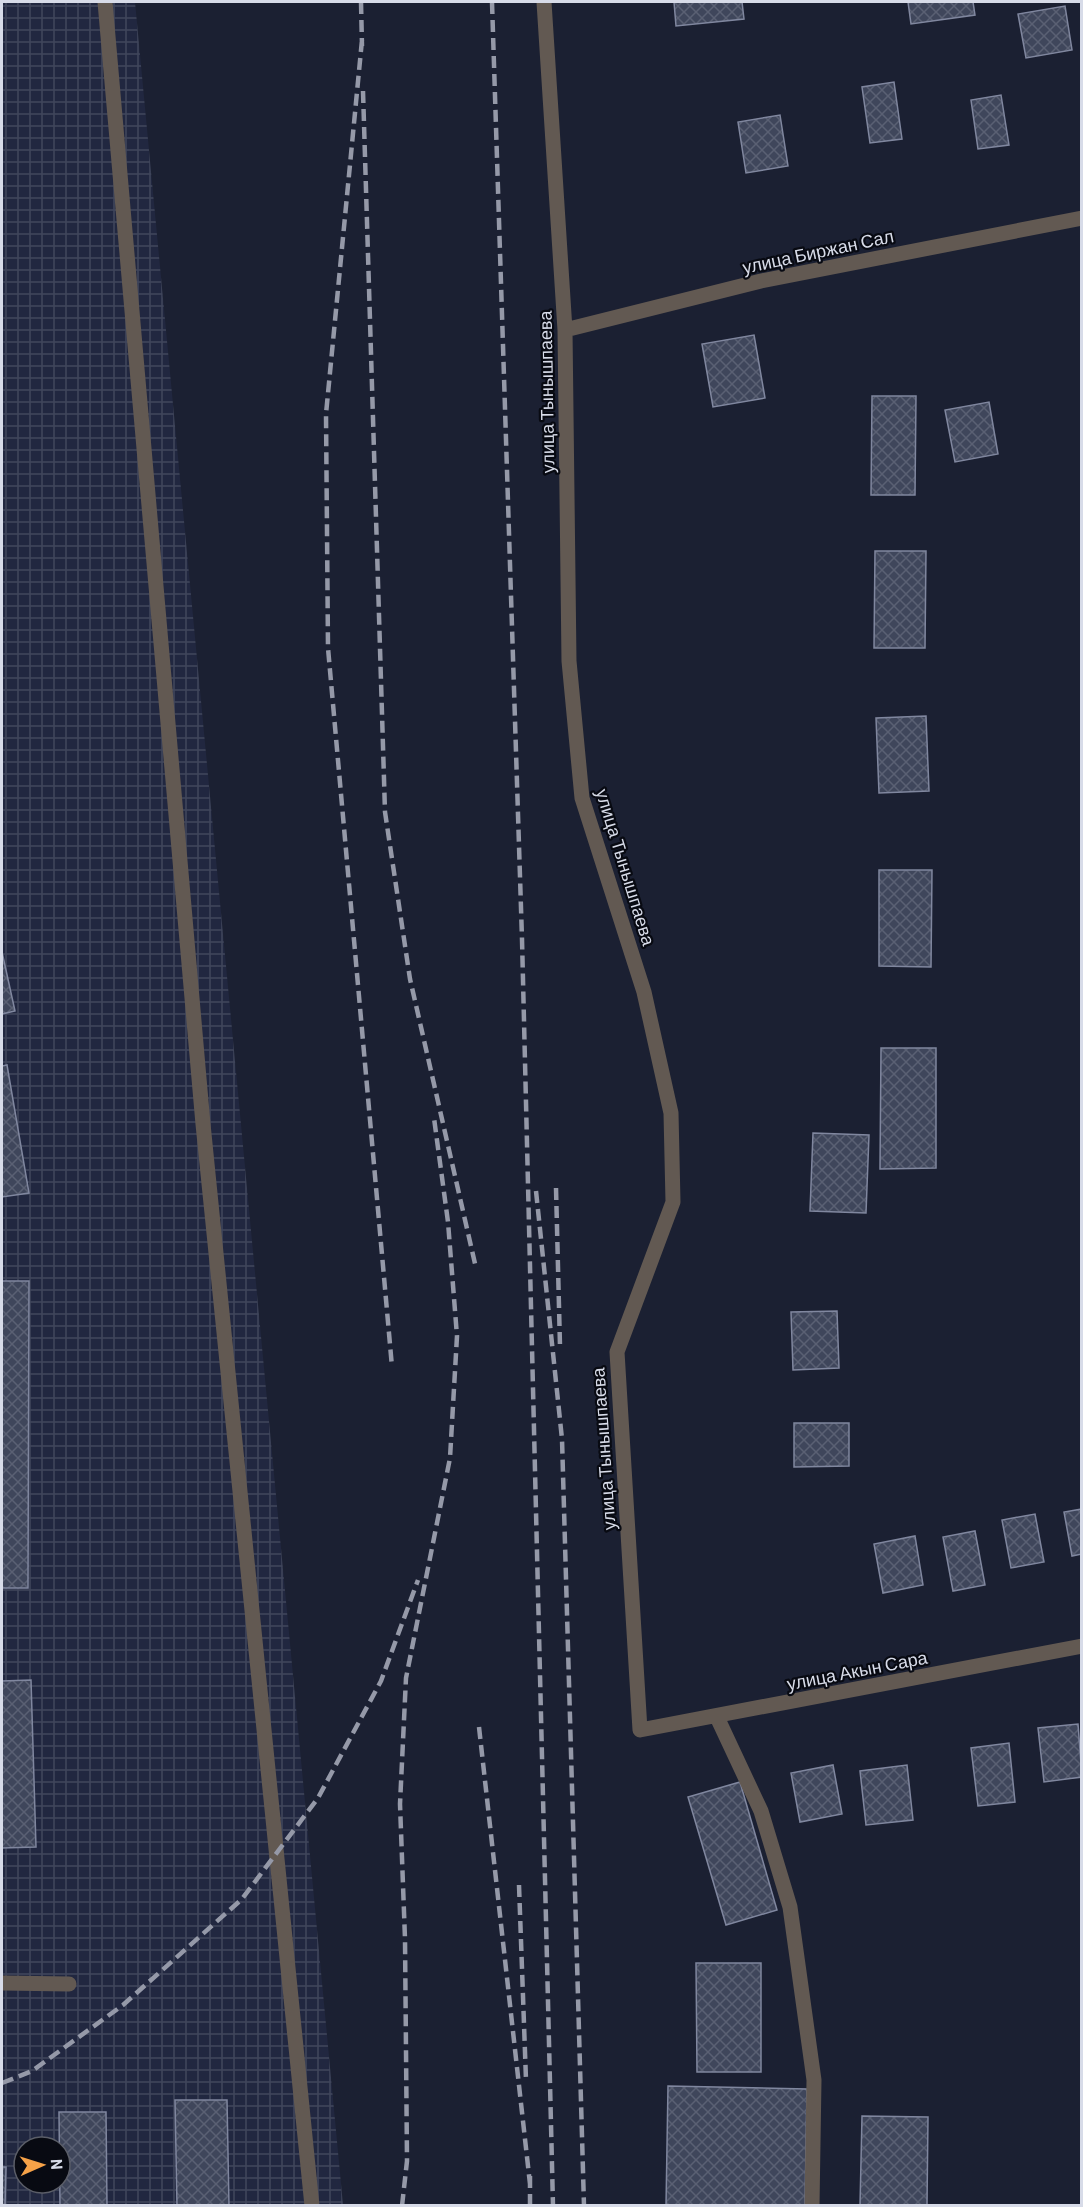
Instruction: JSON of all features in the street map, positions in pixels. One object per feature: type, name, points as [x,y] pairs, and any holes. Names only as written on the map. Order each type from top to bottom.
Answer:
[{"type":"street","points":[[105,2],[202,1124],[312,2205]]},
{"type":"street","name":"улица Тынышпаева","points":[[544,2],[565,330],[569,661],[582,798],[644,992],[671,1113],[673,1202],[617,1352],[640,1730]]},
{"type":"street","name":"улица Биржан Сал","points":[[565,330],[761,281],[1082,218]]},
{"type":"street","name":"улица Акын Сара","points":[[640,1730],[1082,1646]]},
{"type":"street","points":[[717,1717],[761,1811],[790,1907],[814,2080],[812,2205]]},
{"type":"street","points":[[2,1983],[69,1984]]},
{"type":"shaded area","points":[[2,2],[135,2],[343,2205],[2,2206]]},
{"type":"building","points":[[674,2],[742,2],[744,19],[676,26]]},
{"type":"building","points":[[908,2],[973,2],[975,15],[911,24]]},
{"type":"building","points":[[1065,6],[1072,50],[1026,58],[1018,14]]},
{"type":"building","points":[[894,82],[902,139],[870,143],[862,87]]},
{"type":"building","points":[[1001,95],[1009,145],[978,149],[971,100]]},
{"type":"building","points":[[780,115],[788,166],[746,173],[738,122]]},
{"type":"building","points":[[754,335],[765,398],[713,407],[702,344]]},
{"type":"building","points":[[872,396],[916,396],[915,495],[871,495]]},
{"type":"building","points":[[989,402],[998,454],[955,462],[945,410]]},
{"type":"building","points":[[875,551],[926,551],[925,648],[874,648]]},
{"type":"building","points":[[926,716],[929,791],[879,793],[876,718]]},
{"type":"building","points":[[879,870],[932,870],[931,967],[879,966]]},
{"type":"building","points":[[2,952],[15,1011],[2,1014]]},
{"type":"building","points":[[881,1048],[936,1048],[936,1168],[880,1169]]},
{"type":"building","points":[[7,1065],[29,1193],[2,1197],[2,1066]]},
{"type":"building","points":[[813,1133],[869,1135],[866,1213],[810,1211]]},
{"type":"building","points":[[2,1281],[29,1281],[28,1588],[2,1588]]},
{"type":"building","points":[[837,1311],[839,1368],[793,1370],[791,1312]]},
{"type":"building","points":[[794,1423],[849,1423],[849,1466],[794,1467]]},
{"type":"building","points":[[1082,1509],[1082,1554],[1072,1556],[1064,1512]]},
{"type":"building","points":[[1035,1514],[1044,1562],[1011,1568],[1002,1520]]},
{"type":"building","points":[[975,1531],[985,1585],[953,1591],[943,1537]]},
{"type":"building","points":[[915,1536],[923,1585],[883,1593],[874,1544]]},
{"type":"building","points":[[31,1680],[36,1847],[2,1848],[2,1681]]},
{"type":"building","points":[[1078,1724],[1082,1777],[1044,1782],[1038,1728]]},
{"type":"building","points":[[1009,1743],[1015,1802],[978,1806],[971,1748]]},
{"type":"building","points":[[833,1765],[842,1814],[800,1822],[791,1773]]},
{"type":"building","points":[[907,1765],[913,1820],[866,1825],[860,1771]]},
{"type":"building","points":[[740,1782],[777,1910],[726,1925],[688,1797]]},
{"type":"building","points":[[696,1963],[761,1963],[761,2072],[697,2072]]},
{"type":"building","points":[[668,2086],[807,2089],[805,2206],[666,2206]]},
{"type":"building","points":[[175,2100],[227,2100],[229,2206],[177,2206]]},
{"type":"building","points":[[59,2112],[106,2112],[107,2206],[60,2206],[60,2195],[72,2195],[72,2135],[59,2135]]},
{"type":"building","points":[[862,2116],[928,2117],[927,2206],[860,2206]]},
{"type":"building","points":[[2,2167],[6,2167],[5,2206],[2,2206]]},
{"type":"railway","points":[[361,2],[362,46]]},
{"type":"railway","points":[[492,2],[522,939],[553,2206]]},
{"type":"railway","points":[[362,40],[326,414],[328,648],[392,1367]]},
{"type":"railway","points":[[363,91],[385,812],[410,979],[476,1268]]},
{"type":"railway","points":[[402,2206],[407,2161],[405,1939],[400,1804],[406,1678],[450,1458],[457,1336],[448,1222],[434,1118]]},
{"type":"railway","points":[[556,1188],[560,1346]]},
{"type":"railway","points":[[536,1191],[562,1439],[584,2206]]},
{"type":"railway","points":[[2,2083],[32,2071],[123,2005],[242,1899],[318,1798],[381,1681],[418,1580]]},
{"type":"railway","points":[[479,1727],[530,2184]]},
{"type":"railway","points":[[519,1885],[526,2080]]},
{"type":"railway","points":[[530,2176],[530,2206]]}]
